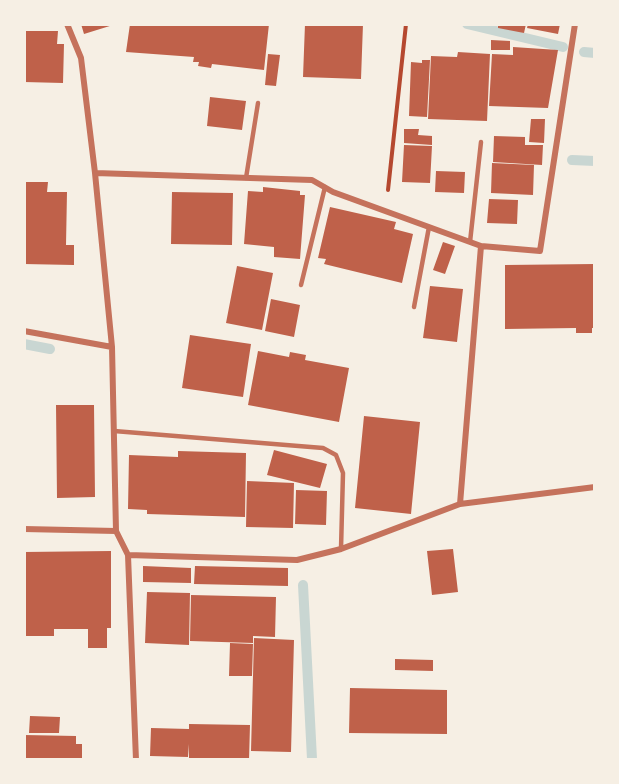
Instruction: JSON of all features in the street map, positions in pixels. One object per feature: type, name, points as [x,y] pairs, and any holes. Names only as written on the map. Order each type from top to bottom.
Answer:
[{"type":"street","points":[[67,24],[81,58],[96,173],[112,347],[116,531],[128,555],[136,760]]},
{"type":"street","points":[[96,173],[312,180],[386,211],[481,246],[540,251],[575,24]]},
{"type":"street","points":[[460,504],[481,246]]},
{"type":"street","points":[[24,331],[112,347]]},
{"type":"street","points":[[128,555],[297,560],[341,549],[460,504],[595,486]]},
{"type":"street","points":[[24,530],[116,531]]},
{"type":"lane","points":[[246,178],[258,103]]},
{"type":"lane","points":[[470,242],[481,142]]},
{"type":"lane","points":[[301,285],[325,187]]},
{"type":"lane","points":[[414,307],[429,227]]},
{"type":"lane","points":[[114,431],[324,448],[336,455],[343,472],[341,549]]},
{"type":"path","points":[[386,211],[406,24]]},
{"type":"building","points":[[81,24],[113,24],[113,25],[84,34]]},
{"type":"building","points":[[130,24],[269,24],[264,70],[212,64],[211,68],[198,66],[199,62],[193,62],[194,57],[126,52]]},
{"type":"building","points":[[305,24],[363,24],[361,79],[303,77]]},
{"type":"building","points":[[498,24],[526,24],[524,33],[498,28]]},
{"type":"building","points":[[528,24],[560,24],[558,34],[527,28]]},
{"type":"building","points":[[24,31],[58,31],[57,44],[64,44],[63,83],[24,82]]},
{"type":"building","points":[[491,40],[510,41],[510,50],[491,50]]},
{"type":"building","points":[[513,47],[558,50],[548,108],[489,106],[492,54],[513,55]]},
{"type":"building","points":[[458,52],[490,54],[487,121],[428,119],[431,56],[457,57]]},
{"type":"building","points":[[268,54],[280,55],[276,86],[265,85]]},
{"type":"building","points":[[422,60],[430,60],[427,117],[409,116],[411,62],[422,63]]},
{"type":"building","points":[[210,97],[246,101],[242,130],[207,126]]},
{"type":"building","points":[[531,119],[545,119],[544,143],[529,142]]},
{"type":"building","points":[[404,129],[419,129],[418,135],[432,136],[432,145],[404,143]]},
{"type":"building","points":[[494,136],[525,137],[525,145],[543,145],[542,165],[493,162]]},
{"type":"building","points":[[404,145],[432,146],[430,183],[402,182]]},
{"type":"building","points":[[492,163],[534,165],[533,195],[491,193]]},
{"type":"building","points":[[436,171],[465,172],[464,193],[435,192]]},
{"type":"building","points":[[24,182],[48,182],[47,192],[67,192],[66,245],[74,245],[74,265],[24,264]]},
{"type":"building","points":[[263,187],[300,191],[300,195],[305,195],[300,259],[274,257],[274,247],[244,244],[248,191],[263,192]]},
{"type":"building","points":[[172,192],[233,193],[232,245],[171,244]]},
{"type":"building","points":[[489,199],[518,200],[517,224],[487,223]]},
{"type":"building","points":[[330,207],[396,222],[394,229],[413,234],[402,283],[324,264],[326,259],[318,258]]},
{"type":"building","points":[[443,242],[455,246],[445,274],[433,270]]},
{"type":"building","points":[[595,264],[595,328],[592,328],[592,333],[576,333],[576,328],[505,329],[505,265]]},
{"type":"building","points":[[237,266],[273,273],[262,330],[226,323]]},
{"type":"building","points":[[430,286],[463,289],[457,342],[423,338]]},
{"type":"building","points":[[271,299],[300,305],[294,337],[265,331]]},
{"type":"building","points":[[190,335],[251,344],[243,397],[182,388]]},
{"type":"building","points":[[258,351],[289,357],[290,352],[306,355],[305,360],[349,368],[339,422],[248,405]]},
{"type":"building","points":[[56,405],[94,405],[95,497],[57,498]]},
{"type":"building","points":[[364,416],[420,422],[411,514],[355,508]]},
{"type":"building","points":[[274,450],[327,464],[320,488],[267,475]]},
{"type":"building","points":[[178,451],[246,453],[245,517],[147,514],[147,510],[128,509],[129,455],[178,457]]},
{"type":"building","points":[[247,481],[294,483],[293,528],[246,527]]},
{"type":"building","points":[[296,490],[327,491],[326,525],[295,524]]},
{"type":"building","points":[[453,549],[458,592],[432,595],[427,551]]},
{"type":"building","points":[[111,551],[111,628],[107,628],[107,648],[88,648],[88,629],[54,629],[54,636],[24,636],[24,552]]},
{"type":"building","points":[[143,566],[191,568],[191,583],[143,582]]},
{"type":"building","points":[[195,566],[288,568],[288,586],[194,584]]},
{"type":"building","points":[[147,592],[190,593],[189,645],[145,643]]},
{"type":"building","points":[[191,595],[276,597],[275,637],[253,636],[253,643],[190,641]]},
{"type":"building","points":[[254,638],[294,640],[291,752],[251,751]]},
{"type":"building","points":[[230,643],[253,644],[252,676],[229,676]]},
{"type":"building","points":[[395,659],[433,660],[433,671],[395,670]]},
{"type":"building","points":[[350,688],[447,690],[447,734],[349,733]]},
{"type":"building","points":[[30,716],[60,717],[59,733],[29,733]]},
{"type":"building","points":[[189,724],[250,725],[249,760],[189,758],[189,744],[188,757],[150,756],[151,728],[189,729]]},
{"type":"building","points":[[24,735],[76,736],[76,744],[82,744],[82,759],[24,760]]},
{"type":"waterway","points":[[467,24],[563,47]]},
{"type":"waterway","points":[[584,52],[595,53]]},
{"type":"waterway","points":[[572,160],[595,161]]},
{"type":"waterway","points":[[24,344],[50,349]]},
{"type":"waterway","points":[[303,585],[312,759]]}]
